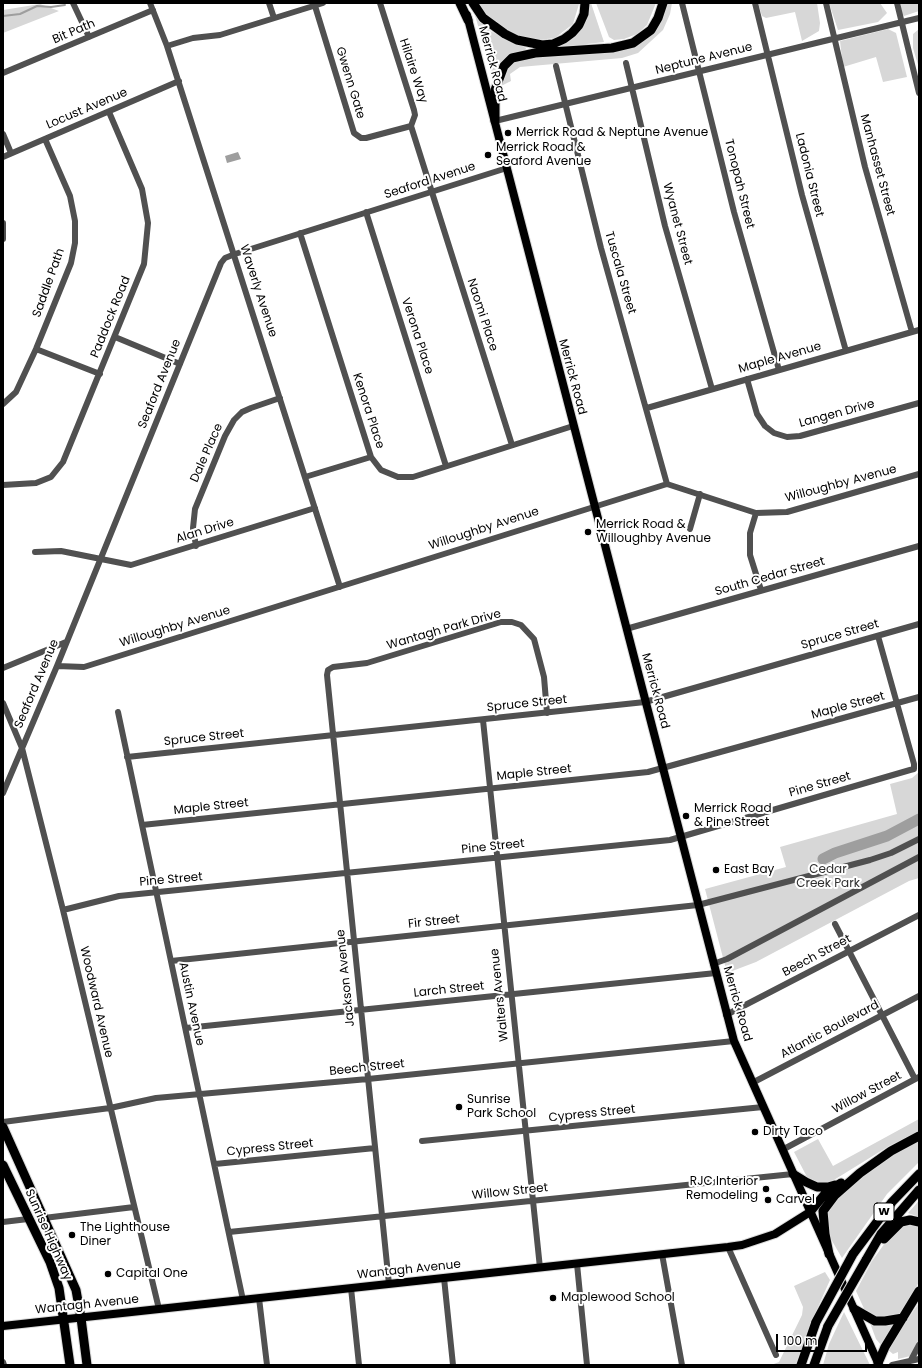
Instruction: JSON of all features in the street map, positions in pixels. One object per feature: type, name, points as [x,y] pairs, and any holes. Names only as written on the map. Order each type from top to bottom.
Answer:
[{"type":"highway","points":[[460,3],[468,20]]},
{"type":"highway","points":[[472,3],[483,18],[499,31],[517,40],[542,45],[553,44],[572,33],[579,25],[584,14],[585,3]]},
{"type":"highway","points":[[495,121],[495,90],[504,66],[512,58],[535,53],[612,48],[633,43],[651,30],[658,18],[663,3]]},
{"type":"highway","name":"Sunrise Highway","points":[[3,1127],[76,1290],[87,1365]]},
{"type":"highway","points":[[810,1212],[824,1195],[841,1183],[909,1141],[919,1138]]},
{"type":"highway","name":"Sunrise Highway","points":[[3,1165],[50,1262],[60,1288],[70,1365]]},
{"type":"highway","points":[[880,1217],[919,1167]]},
{"type":"highway","points":[[829,1254],[823,1211],[840,1190],[860,1172]]},
{"type":"highway","points":[[793,1174],[817,1187],[828,1187],[841,1183]]},
{"type":"highway","name":"W","points":[[801,1365],[816,1322],[853,1254],[880,1217],[919,1174]]},
{"type":"highway","name":"W","points":[[814,1365],[828,1326],[881,1234],[899,1211],[919,1190]]},
{"type":"highway","points":[[866,1260],[893,1228],[901,1222],[910,1220],[919,1222]]},
{"type":"highway","points":[[879,1364],[885,1347],[919,1291]]},
{"type":"highway","points":[[854,1309],[875,1321],[904,1318]]},
{"type":"highway","points":[[820,1350],[821,1365]]},
{"type":"main road","name":"Merrick Road","points":[[463,3],[646,702],[726,1015],[734,1041],[752,1083],[879,1364]]},
{"type":"main road","name":"Wantagh Avenue","points":[[3,1326],[728,1247],[742,1245],[775,1234],[810,1212]]},
{"type":"street","points":[[73,3],[89,37]]},
{"type":"street","name":"Waverly Avenue","points":[[150,3],[179,81],[340,587]]},
{"type":"street","points":[[269,3],[274,18]]},
{"type":"street","points":[[167,46],[193,38],[220,35],[323,3]]},
{"type":"street","name":"Hilaire Way","points":[[380,3],[414,110],[414,119],[411,126],[432,191]]},
{"type":"street","name":"Tonopah Street","points":[[682,3],[734,212],[779,370]]},
{"type":"street","name":"Ladonia Street","points":[[755,3],[802,195],[846,351]]},
{"type":"street","name":"Manhasset Street","points":[[826,3],[866,167],[912,332]]},
{"type":"street","points":[[897,3],[919,93]]},
{"type":"street","name":"Gwenn Gate","points":[[315,6],[354,132],[361,138],[366,138],[411,126]]},
{"type":"street","name":"Bit Path","points":[[3,73],[152,10]]},
{"type":"street","name":"Neptune Avenue","points":[[495,121],[919,18]]},
{"type":"street","name":"Wyanet Street","points":[[626,63],[665,226],[712,389]]},
{"type":"street","name":"Tuscala Street","points":[[556,66],[601,248],[647,408],[667,484]]},
{"type":"street","name":"Locust Avenue","points":[[3,157],[179,81]]},
{"type":"street","name":"Paddock Road","points":[[3,485],[36,483],[51,477],[64,462],[144,264],[148,223],[142,189],[109,112]]},
{"type":"street","points":[[3,134],[11,153]]},
{"type":"street","name":"Saddle Path","points":[[3,404],[16,392],[36,349],[71,262],[75,243],[75,221],[70,196],[45,139]]},
{"type":"street","name":"Seaford Avenue","points":[[3,793],[57,666],[220,263],[234,254],[506,168]]},
{"type":"street","name":"Naomi Place","points":[[432,191],[512,445]]},
{"type":"street","name":"Verona Place","points":[[366,212],[446,466]]},
{"type":"street","points":[[3,223],[3,239]]},
{"type":"street","name":"Kenora Place","points":[[300,233],[371,457],[381,470],[398,477],[413,477],[573,426]]},
{"type":"street","name":"Maple Avenue","points":[[647,408],[919,330]]},
{"type":"street","points":[[115,337],[180,364]]},
{"type":"street","points":[[36,349],[100,374]]},
{"type":"street","name":"Langen Drive","points":[[747,379],[757,414],[765,426],[774,433],[787,437],[800,436],[919,403]]},
{"type":"street","name":"Dale Place","points":[[196,546],[193,528],[196,509],[225,436],[234,420],[242,412],[280,398]]},
{"type":"street","points":[[305,477],[371,457]]},
{"type":"street","name":"Willoughby Avenue","points":[[57,666],[84,667],[667,484],[756,513],[788,512],[919,474]]},
{"type":"street","points":[[690,530],[700,494]]},
{"type":"street","name":"Alan Drive","points":[[35,552],[61,551],[99,560],[131,565],[315,508]]},
{"type":"street","points":[[756,513],[750,533],[750,555],[761,590]]},
{"type":"street","name":"South Cedar Street","points":[[626,629],[919,546]]},
{"type":"street","name":"Wantagh Park Drive","points":[[328,670],[333,667],[367,663],[501,622],[512,622],[521,625],[534,639],[544,677],[548,713]]},
{"type":"street","name":"Spruce Street","points":[[127,757],[646,702],[919,624]]},
{"type":"street","points":[[878,636],[898,703]]},
{"type":"street","points":[[3,668],[66,642]]},
{"type":"street","name":"Jackson Avenue","points":[[328,670],[327,675],[332,736],[389,1284]]},
{"type":"street","name":"Maple Street","points":[[142,825],[648,772],[919,698]]},
{"type":"street","name":"Woodward Avenue","points":[[3,703],[22,748],[63,910],[159,1309]]},
{"type":"street","name":"Pine Street","points":[[63,910],[118,896],[497,858],[667,840],[681,837],[914,768],[898,703]]},
{"type":"street","name":"Austin Avenue","points":[[118,712],[243,1300]]},
{"type":"street","name":"Walters Avenue","points":[[483,720],[540,1268]]},
{"type":"street","name":"Fir Street","points":[[171,961],[698,905],[870,860],[892,853],[919,839]]},
{"type":"street","points":[[713,964],[727,959],[919,857]]},
{"type":"street","name":"Beech Street","points":[[726,1015],[770,994],[919,915]]},
{"type":"street","points":[[835,924],[917,1078]]},
{"type":"street","name":"Larch Street","points":[[186,1028],[716,973]]},
{"type":"street","name":"Atlantic Boulevard","points":[[752,1083],[919,996]]},
{"type":"street","name":"Beech Street","points":[[3,1122],[110,1108],[156,1098],[368,1079],[734,1041]]},
{"type":"street","name":"Willow Street","points":[[782,1150],[917,1078]]},
{"type":"street","name":"Cypress Street","points":[[422,1141],[526,1132],[763,1107]]},
{"type":"street","name":"Cypress Street","points":[[215,1164],[375,1148]]},
{"type":"street","name":"Willow Street","points":[[229,1232],[793,1174]]},
{"type":"street","points":[[44,1218],[134,1207]]},
{"type":"street","points":[[3,1222],[28,1219]]},
{"type":"street","points":[[728,1247],[776,1355]]},
{"type":"street","points":[[662,1254],[682,1365]]},
{"type":"street","points":[[577,1264],[587,1365]]},
{"type":"street","points":[[444,1278],[453,1365]]},
{"type":"street","points":[[351,1288],[359,1365]]},
{"type":"street","points":[[259,1298],[267,1365]]},
{"type":"street","points":[[911,1360],[919,1345]]},
{"type":"street","points":[[892,1365],[919,1358]]},
{"type":"green space","points":[[476,3],[579,4],[573,24],[555,38],[538,40],[510,33],[489,20]]},
{"type":"green space","points":[[586,3],[591,3],[604,42],[587,44],[582,48],[554,49],[575,33]]},
{"type":"green space","points":[[596,3],[656,3],[647,25],[637,34],[624,39],[614,40],[609,37]]},
{"type":"green space","points":[[666,3],[672,3],[670,14],[663,30],[638,53],[622,58],[520,67],[510,74],[511,81],[501,86],[508,65],[517,59],[643,40]]},
{"type":"green space","points":[[758,3],[817,3],[820,23],[819,31],[802,41],[795,12],[766,18],[762,16]]},
{"type":"green space","points":[[829,3],[880,3],[887,13],[878,22],[838,30]]},
{"type":"green space","points":[[900,3],[918,3],[919,11],[904,16],[902,14]]},
{"type":"green space","points":[[40,4],[59,11],[3,33],[3,10]]},
{"type":"green space","points":[[475,15],[490,31],[526,48],[525,51],[502,62],[492,75]]},
{"type":"green space","points":[[888,29],[896,33],[907,77],[883,82],[876,57],[843,67],[840,41]]},
{"type":"green space","points":[[919,29],[919,68],[913,48],[913,34]]},
{"type":"green space","name":"Cedar Creek Park","points":[[919,772],[919,878],[909,881],[756,962],[727,973],[705,889],[786,867],[780,847],[897,814],[890,784],[912,778]]},
{"type":"green space","points":[[919,1119],[919,1131],[889,1146],[829,1183],[817,1183],[807,1177],[794,1152],[818,1139],[833,1166]]},
{"type":"green space","points":[[919,1141],[919,1162],[887,1194],[842,1258],[828,1234],[827,1212],[847,1187],[890,1157]]},
{"type":"green space","points":[[919,1200],[919,1217],[908,1213],[916,1204]]},
{"type":"green space","points":[[907,1223],[919,1226],[919,1282],[903,1311],[892,1318],[879,1319],[866,1313],[856,1291],[872,1261],[895,1229]]},
{"type":"green space","points":[[825,1272],[830,1280],[810,1325],[796,1365],[771,1365],[779,1362],[802,1315],[803,1307],[794,1286]]},
{"type":"green space","points":[[919,1303],[919,1354],[898,1359],[898,1352],[893,1354],[887,1349]]},
{"type":"green space","points":[[844,1312],[870,1365],[823,1365],[829,1344]]},
{"type":"green space","points":[[870,1323],[895,1323],[881,1345],[876,1339]]},
{"type":"shaded area","points":[[238,152],[241,159],[227,163],[225,156]]},
{"type":"waterway","points":[[3,16],[20,14],[37,6],[51,7],[65,5]]},
{"type":"waterway","points":[[823,859],[835,853],[887,836],[919,819]]},
{"type":"place","name":"Merrick Road & Neptune Avenue","points":[[508,133]]},
{"type":"place","name":"Merrick Road & Seaford Avenue","points":[[488,155]]},
{"type":"place","name":"Merrick Road & Willoughby Avenue","points":[[588,532]]},
{"type":"place","name":"Merrick Road & Pine Street","points":[[686,816]]},
{"type":"place","name":"East Bay","points":[[716,870]]},
{"type":"place","name":"Sunrise Park School","points":[[459,1107]]},
{"type":"place","name":"Dirty Taco","points":[[755,1132]]},
{"type":"place","name":"RJC Interior Remodeling","points":[[766,1189]]},
{"type":"place","name":"Carvel","points":[[768,1200]]},
{"type":"place","name":"The Lighthouse Diner","points":[[72,1235]]},
{"type":"place","name":"Capital One","points":[[108,1274]]},
{"type":"place","name":"Maplewood School","points":[[553,1298]]}]
